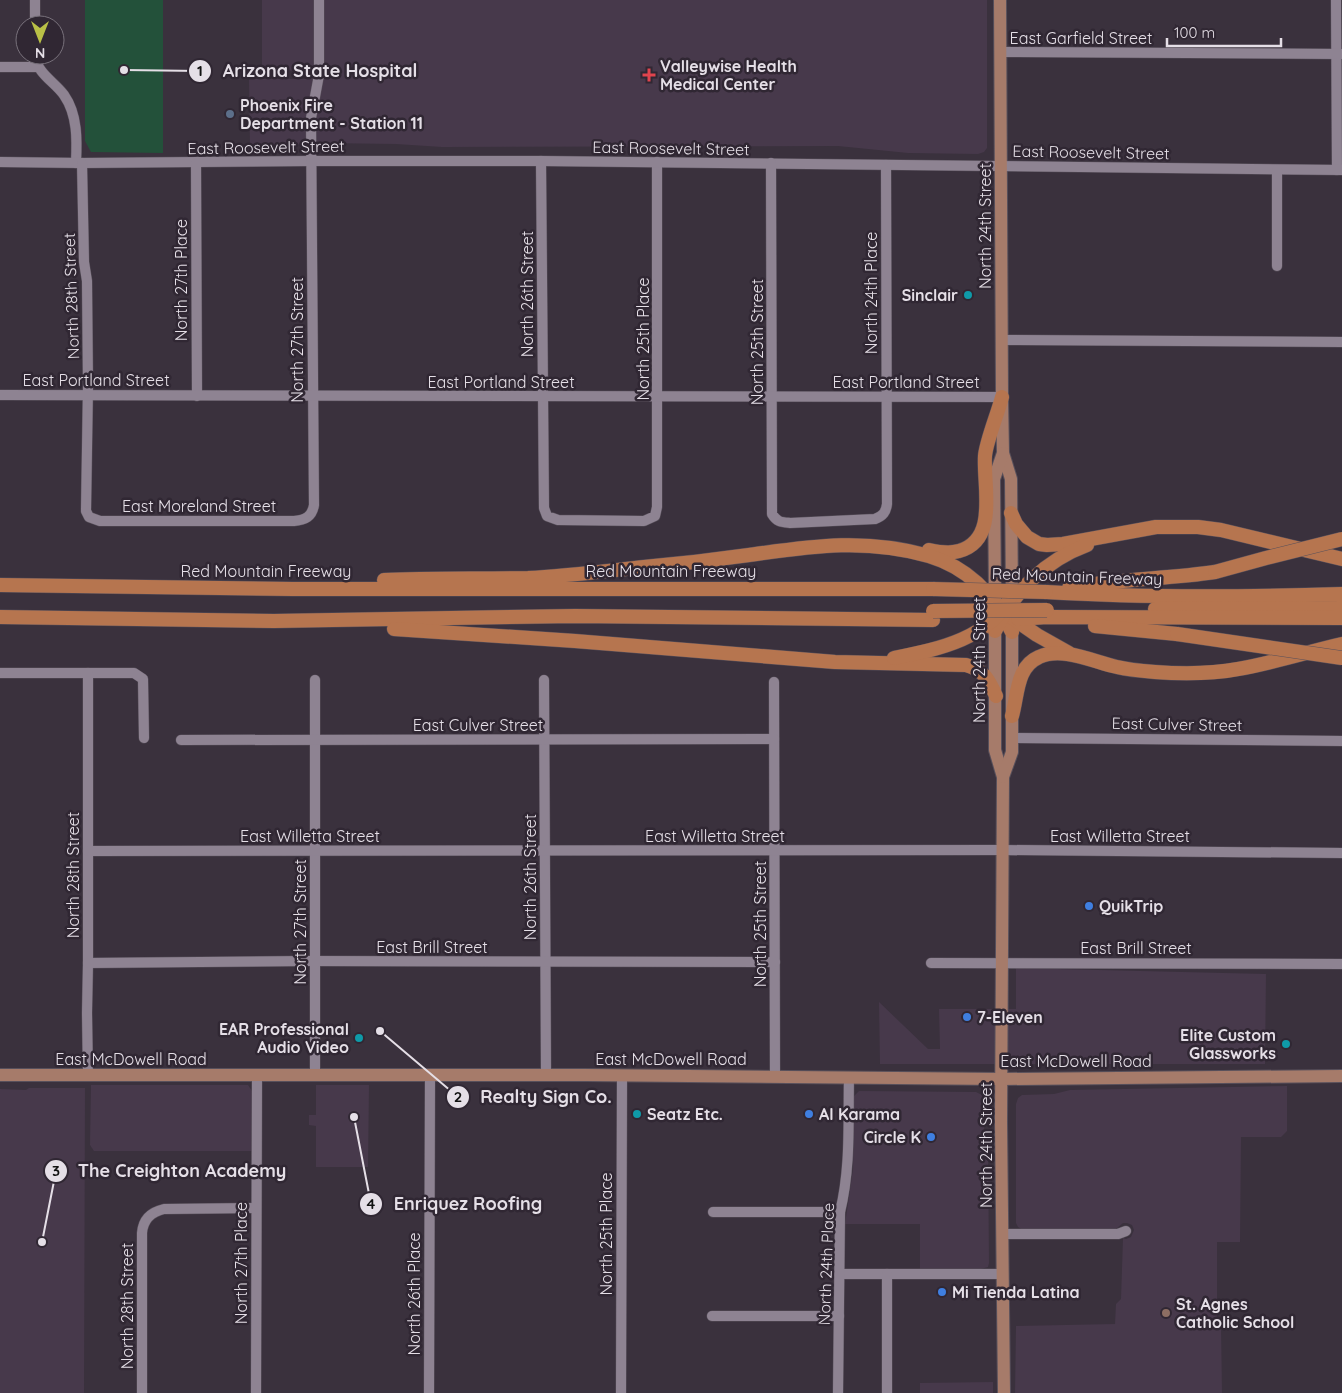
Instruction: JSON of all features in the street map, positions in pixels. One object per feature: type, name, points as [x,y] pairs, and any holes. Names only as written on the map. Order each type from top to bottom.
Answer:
[{"type":"highway","points":[[293,589],[313,582],[530,578],[667,565],[837,544],[953,552],[968,548],[980,536],[984,526],[986,511],[985,454],[1002,397]]},
{"type":"highway","points":[[1012,514],[1026,537],[1039,544],[1063,544],[1156,527],[1198,526],[1342,559]]},
{"type":"highway","points":[[869,662],[926,652],[957,642],[984,627],[1004,611],[1028,583],[1055,560],[1078,548],[1118,534]]},
{"type":"highway","points":[[1215,572],[1342,539]]},
{"type":"highway","points":[[878,546],[928,556],[957,567],[984,588],[1004,611],[1037,635],[1074,656]]},
{"type":"highway","points":[[1046,592],[1094,584],[1215,572],[1268,563],[1342,546]]},
{"type":"highway","name":"Red Mountain Freeway","points":[[0,585],[293,589],[933,589],[1130,596],[1342,594]]},
{"type":"highway","points":[[1261,596],[1342,599]]},
{"type":"highway","points":[[1047,617],[1342,608]]},
{"type":"highway","points":[[1004,611],[1012,632]]},
{"type":"highway","points":[[0,617],[274,622],[575,616],[876,620],[1004,611],[1099,626],[1177,634],[1342,658]]},
{"type":"highway","points":[[933,615],[1342,618]]},
{"type":"highway","points":[[274,622],[352,628],[427,630],[813,661],[966,665],[976,668],[983,673],[996,696]]},
{"type":"highway","points":[[1012,716],[1018,695],[1019,680],[1031,662],[1043,655],[1074,656],[1133,670],[1200,673],[1239,669],[1342,644]]},
{"type":"main road","name":"North 24th Street","points":[[1000,0],[1003,453],[1011,480],[1012,514],[996,696],[995,750],[1003,778],[1002,1234],[1004,1393]]},
{"type":"main road","name":"North 24th Street","points":[[1003,453],[994,479],[1004,611]]},
{"type":"main road","name":"North 24th Street","points":[[1003,778],[1012,752],[1012,632]]},
{"type":"main road","name":"East McDowell Road","points":[[0,1075],[315,1074],[1002,1078],[1342,1076]]},
{"type":"street","points":[[34,0],[35,15]]},
{"type":"street","name":"North 27th Street","points":[[308,517],[313,512],[314,505],[311,118],[319,66],[319,0]]},
{"type":"street","points":[[1336,0],[1339,54],[1340,170]]},
{"type":"street","name":"East Garfield Street","points":[[1000,52],[1339,54]]},
{"type":"street","points":[[0,67],[38,67]]},
{"type":"street","name":"North 28th Street","points":[[38,67],[65,96],[74,117],[76,130],[84,262],[87,280],[86,511],[89,517]]},
{"type":"street","name":"East Roosevelt Street","points":[[0,162],[541,161],[1340,170]]},
{"type":"street","name":"North 26th Street","points":[[541,161],[544,508],[547,516]]},
{"type":"street","name":"North 25th Place","points":[[547,516],[558,520],[644,521],[655,516],[657,507],[658,397],[657,162]]},
{"type":"street","name":"North 27th Place","points":[[196,163],[196,396]]},
{"type":"street","name":"North 25th Street","points":[[771,163],[772,514],[780,522],[790,523],[876,519],[886,511]]},
{"type":"street","name":"North 24th Place","points":[[886,165],[886,511]]},
{"type":"street","points":[[1277,170],[1277,266]]},
{"type":"street","points":[[1002,340],[1342,342]]},
{"type":"street","name":"East Portland Street","points":[[0,395],[1002,397]]},
{"type":"street","name":"East Moreland Street","points":[[89,517],[100,521],[301,521],[308,517]]},
{"type":"street","points":[[0,673],[134,673],[144,679],[144,738]]},
{"type":"street","name":"North 28th Street","points":[[88,673],[88,1076]]},
{"type":"street","name":"North 27th Street","points":[[315,680],[315,1074]]},
{"type":"street","name":"North 26th Street","points":[[544,680],[546,1075]]},
{"type":"street","name":"North 25th Street","points":[[774,682],[776,1076]]},
{"type":"street","name":"East Culver Street","points":[[1012,738],[1342,741]]},
{"type":"street","name":"East Culver Street","points":[[181,740],[774,739]]},
{"type":"street","name":"East Willetta Street","points":[[88,851],[1003,850],[1342,853]]},
{"type":"street","name":"East Brill Street","points":[[88,963],[315,961],[776,962]]},
{"type":"street","name":"East Brill Street","points":[[931,963],[1342,964]]},
{"type":"street","name":"North 27th Place","points":[[256,1393],[257,1074]]},
{"type":"street","name":"North 26th Place","points":[[429,1393],[430,1075]]},
{"type":"street","name":"North 25th Place","points":[[621,1393],[622,1075]]},
{"type":"street","name":"North 24th Place","points":[[838,1393],[840,1212],[849,1159],[849,1076]]},
{"type":"street","name":"North 28th Street","points":[[142,1393],[142,1233],[145,1220],[151,1214],[164,1209],[256,1208]]},
{"type":"street","points":[[713,1212],[840,1212]]},
{"type":"street","points":[[1002,1234],[1118,1234],[1126,1231]]},
{"type":"street","points":[[839,1274],[1003,1274]]},
{"type":"street","points":[[887,1274],[887,1393]]},
{"type":"street","points":[[712,1316],[839,1316]]},
{"type":"shaded area","name":"Valleywise Health Medical Center","points":[[262,0],[987,0],[987,148],[984,152],[978,154],[908,153],[838,146],[442,147],[322,143],[250,148],[249,79],[311,79],[311,71],[262,70]]},
{"type":"shaded area","points":[[1016,968],[1266,974],[1265,1064],[880,1064],[879,1002],[928,1049],[940,1049],[939,1009],[1016,1009]]},
{"type":"shaded area","points":[[91,1085],[248,1085],[252,1091],[252,1151],[94,1151],[90,1145]]},
{"type":"shaded area","points":[[316,1085],[369,1085],[368,1167],[316,1167],[316,1126],[309,1125],[309,1115],[316,1115]]},
{"type":"shaded area","points":[[1287,1086],[1287,1131],[1281,1137],[1241,1137],[1240,1242],[1217,1242],[1217,1321],[1221,1323],[1222,1393],[1015,1393],[1016,1326],[1115,1324],[1116,1304],[1121,1299],[1123,1238],[1131,1237],[1134,1230],[1132,1225],[1127,1223],[1123,1223],[1116,1229],[1023,1230],[1018,1227],[1016,1223],[1016,1104],[1018,1098],[1022,1095],[1054,1094],[1070,1090]]},
{"type":"shaded area","points":[[29,1088],[85,1088],[84,1393],[0,1393],[0,1089],[26,1090]]},
{"type":"shaded area","points":[[859,1091],[976,1092],[982,1095],[984,1102],[984,1131],[988,1145],[988,1267],[981,1269],[920,1269],[920,1224],[845,1224],[853,1169],[854,1096]]},
{"type":"shaded area","points":[[993,1382],[993,1393],[920,1393],[920,1383]]},
{"type":"green space","points":[[85,0],[163,0],[163,153],[91,152],[85,141]]},
{"type":"place","name":"Arizona State Hospital","points":[[124,70]]},
{"type":"place","name":"Valleywise Health Medical Center","points":[[649,75]]},
{"type":"place","name":"Phoenix Fire Department - Station 11","points":[[230,114]]},
{"type":"place","name":"Sinclair","points":[[968,295]]},
{"type":"place","name":"QuikTrip","points":[[1089,906]]},
{"type":"place","name":"7-Eleven","points":[[967,1017]]},
{"type":"place","name":"Realty Sign Co.","points":[[380,1031]]},
{"type":"place","name":"EAR Professional Audio Video","points":[[359,1038]]},
{"type":"place","name":"Elite Custom Glassworks","points":[[1286,1044]]},
{"type":"place","name":"Seatz Etc.","points":[[637,1114]]},
{"type":"place","name":"Al Karama","points":[[809,1114]]},
{"type":"place","name":"Enriquez Roofing","points":[[354,1117]]},
{"type":"place","name":"Circle K","points":[[931,1137]]},
{"type":"place","name":"The Creighton Academy","points":[[42,1242]]},
{"type":"place","name":"Mi Tienda Latina","points":[[942,1292]]},
{"type":"place","name":"St. Agnes Catholic School","points":[[1166,1313]]}]
